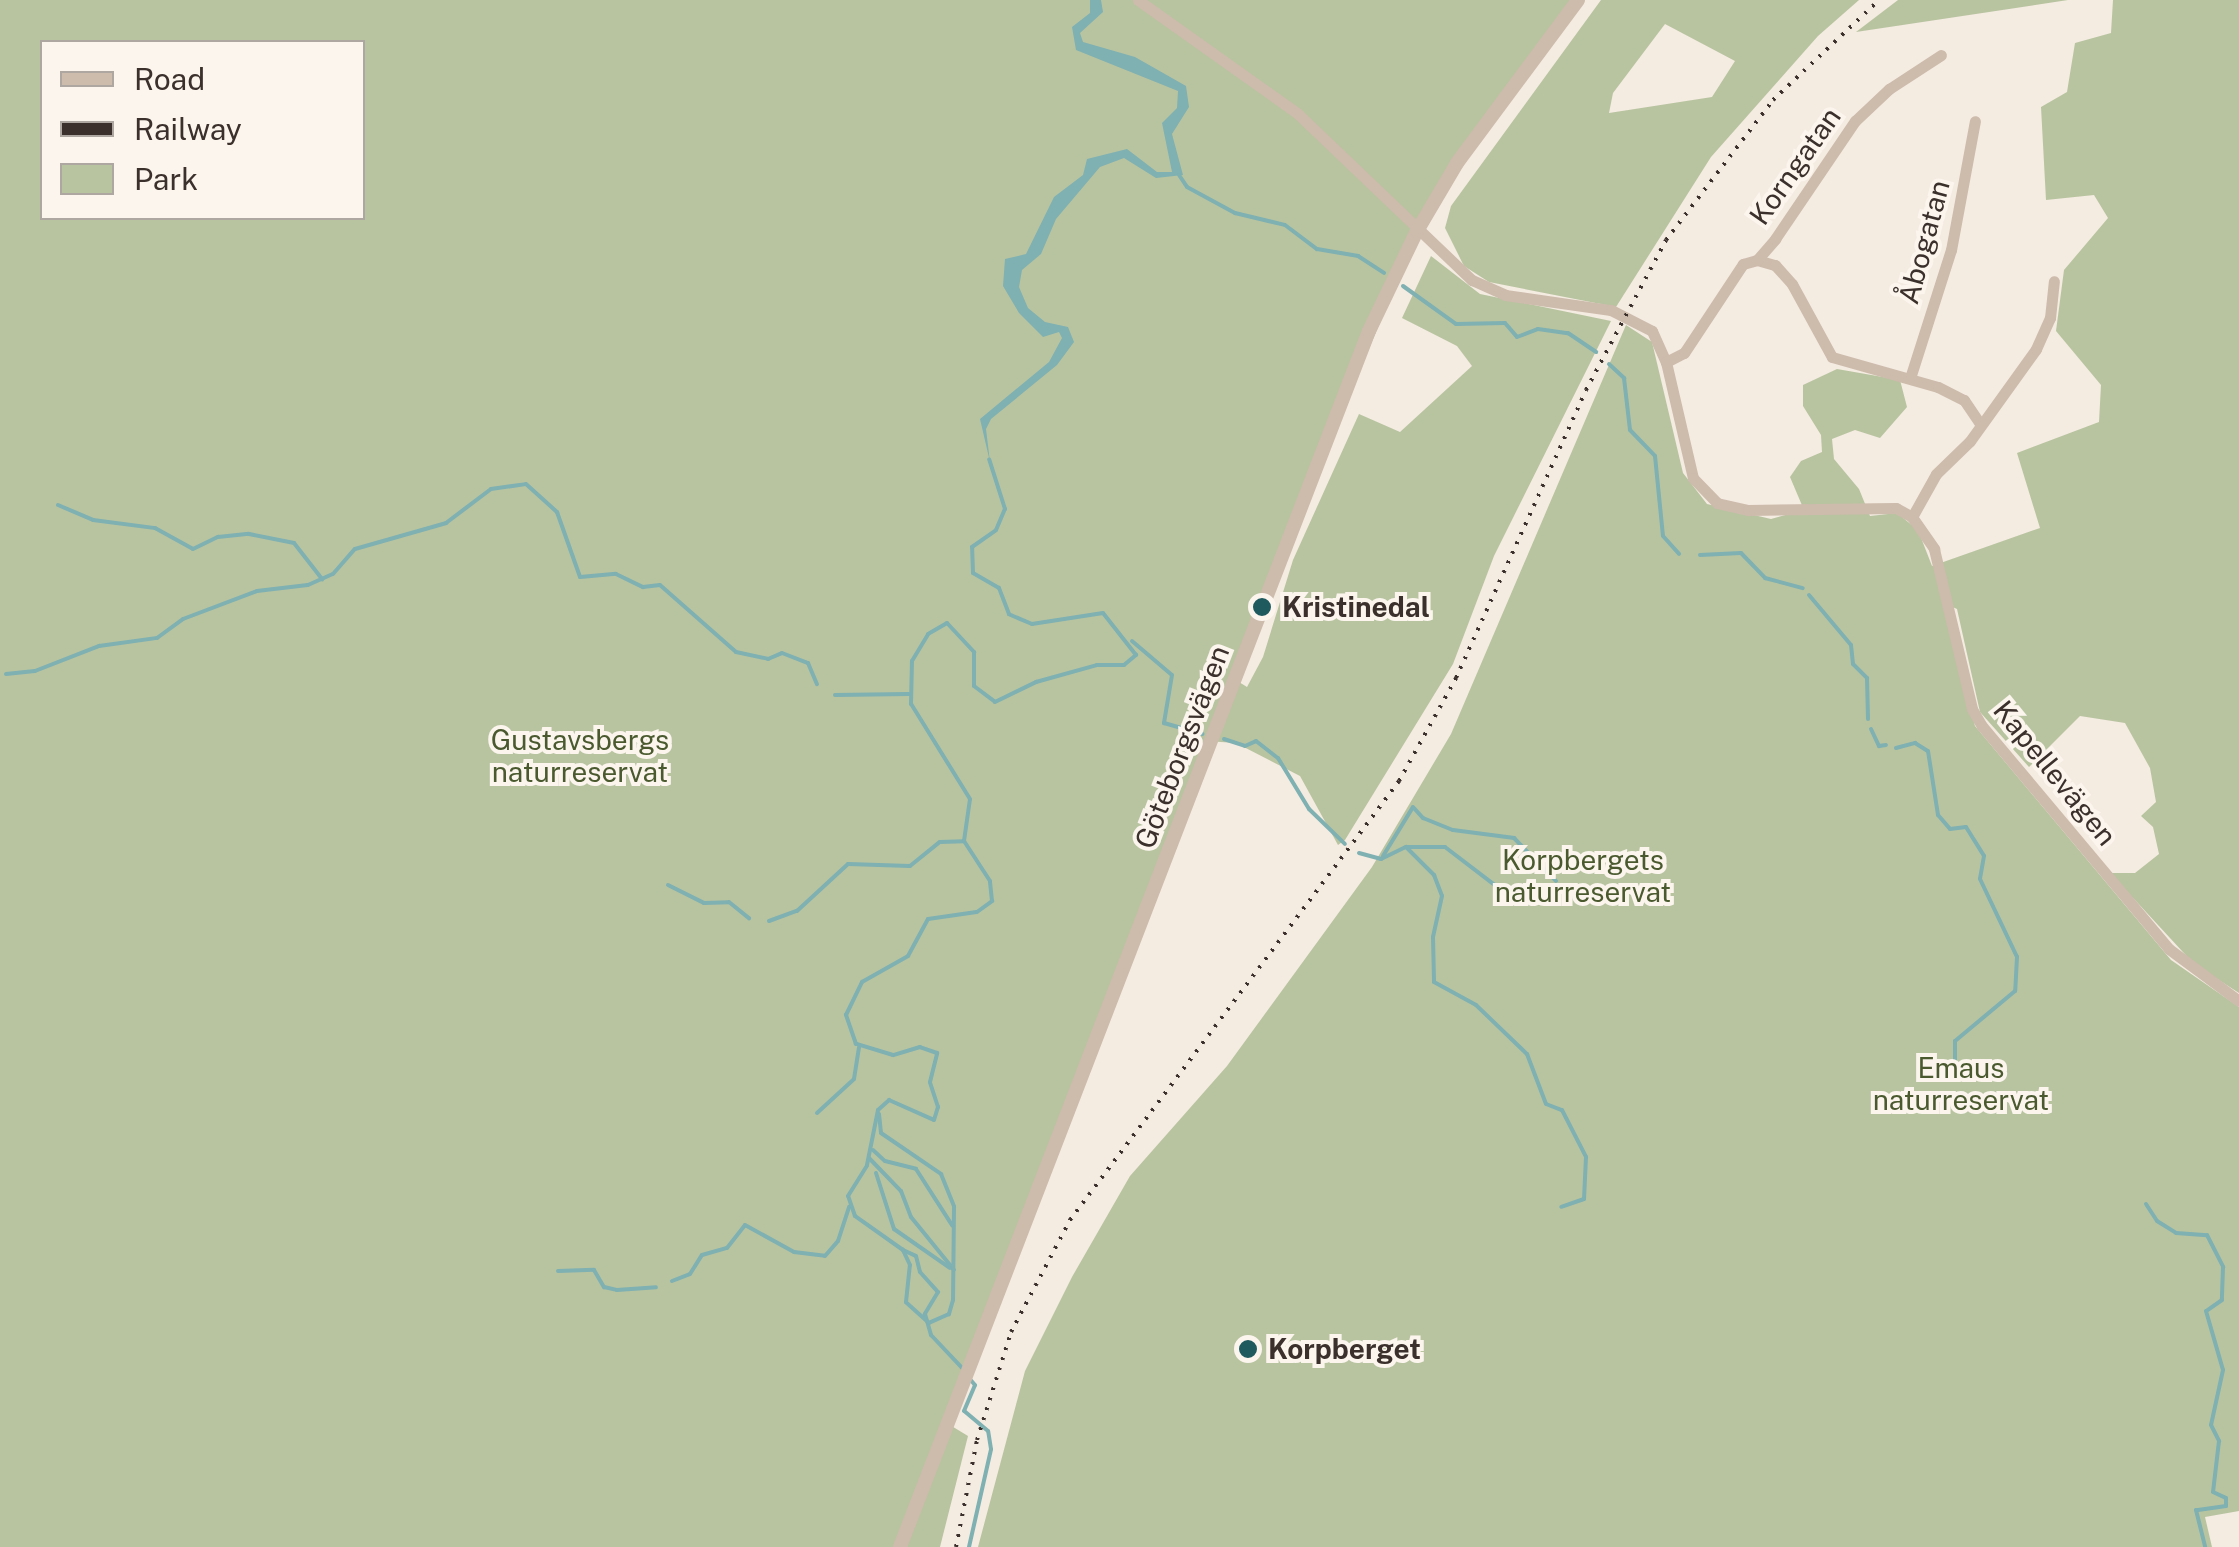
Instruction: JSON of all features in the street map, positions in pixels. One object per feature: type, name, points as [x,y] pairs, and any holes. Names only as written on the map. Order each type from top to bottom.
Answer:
[{"type":"street","points":[[1138,0],[1297,113],[1416,231],[1486,288],[1625,314],[1659,338],[1682,447],[1693,478],[1717,503],[1748,510],[1896,508],[1912,517],[1936,474],[1980,424],[2036,349],[2050,318],[2054,281]]},
{"type":"street","name":"Göteborgsvägen","points":[[900,1547],[1337,413],[1416,231],[1578,0]]},
{"type":"street","name":"Korngatan","points":[[1666,362],[1684,352],[1743,264],[1758,260],[1854,121],[1889,88],[1941,55]]},
{"type":"street","name":"Åbogatan","points":[[1911,375],[1951,250],[1975,120]]},
{"type":"street","points":[[1758,260],[1774,266],[1792,284],[1832,357],[1911,375],[1964,400],[1980,424]]},
{"type":"street","name":"Kapellevägen","points":[[1912,517],[1934,549],[1968,695],[1982,726],[2168,950],[2239,1001]]},
{"type":"green space","name":"Gustavsbergs naturreservat","points":[[0,0],[1574,0],[1429,206],[1231,677],[1247,687],[1263,657],[1293,560],[1359,414],[1400,432],[1472,366],[1457,346],[1402,318],[1431,256],[1480,294],[1611,321],[1494,556],[1453,664],[1345,840],[1338,845],[1300,776],[1236,743],[1206,741],[945,1422],[968,1436],[940,1547],[0,1547]]},
{"type":"green space","points":[[1601,0],[1859,0],[1818,36],[1711,157],[1616,307],[1489,282],[1464,266],[1445,228],[1451,206]],"holes":[[[1665,24],[1735,61],[1712,97],[1609,113],[1613,93]]]},
{"type":"green space","points":[[1898,0],[2068,0],[1856,32]]},
{"type":"green space","points":[[2113,0],[2239,0],[2239,993],[2194,964],[2110,873],[2135,873],[2159,854],[2153,827],[2141,816],[2156,802],[2150,768],[2125,723],[2080,716],[2029,767],[1980,712],[1957,609],[1944,603],[1975,726],[2171,960],[2239,1007],[2239,1511],[2205,1517],[2212,1547],[978,1547],[1025,1371],[1072,1277],[1130,1176],[1227,1066],[1372,867],[1451,734],[1626,325],[1652,342],[1683,473],[1707,504],[1771,519],[1804,510],[1790,477],[1801,461],[1822,452],[1821,435],[1803,406],[1803,385],[1837,369],[1900,380],[1907,407],[1880,438],[1855,430],[1832,439],[1834,459],[1859,489],[1870,516],[1897,513],[1918,530],[1932,566],[2040,528],[2017,453],[2099,422],[2101,385],[2056,331],[2064,270],[2108,218],[2094,195],[2046,200],[2041,107],[2067,92],[2075,43],[2111,33]]},
{"type":"water","points":[[1090,0],[1101,0],[1103,12],[1080,33],[1083,42],[1135,57],[1186,86],[1189,107],[1172,134],[1183,175],[1156,178],[1124,158],[1100,167],[1056,219],[1041,254],[1022,270],[1019,287],[1028,308],[1045,322],[1068,327],[1074,342],[1057,365],[991,419],[986,429],[990,462],[980,419],[1049,362],[1062,338],[1059,332],[1043,337],[1019,313],[1003,286],[1005,259],[1026,254],[1054,197],[1083,175],[1087,159],[1127,149],[1157,172],[1172,172],[1162,123],[1177,108],[1178,91],[1076,50],[1072,27],[1090,13]]},
{"type":"waterway","points":[[1179,175],[1187,187],[1235,213],[1285,225],[1317,249],[1358,256],[1384,273]]},
{"type":"waterway","points":[[1403,286],[1456,324],[1505,323],[1517,337],[1538,329],[1568,333],[1596,352]]},
{"type":"waterway","points":[[1609,364],[1624,378],[1630,430],[1655,456],[1663,536],[1679,554]]},
{"type":"waterway","points":[[929,1323],[906,1302],[910,1265],[903,1250],[855,1216],[848,1196],[867,1165],[878,1110],[889,1100],[934,1120],[938,1107],[930,1082],[937,1053],[920,1047],[893,1055],[856,1044],[846,1015],[862,982],[908,956],[928,919],[977,912],[992,901],[990,881],[964,841],[970,799],[911,704],[912,661],[928,634],[947,623],[974,652],[974,686],[995,702],[1036,682],[1097,665],[1124,665],[1136,655],[1103,613],[1032,624],[1009,614],[999,588],[973,573],[972,547],[996,530],[1005,509],[989,459]]},
{"type":"waterway","points":[[6,674],[35,671],[99,646],[157,638],[183,619],[257,591],[308,585],[333,574],[355,549],[446,523],[491,489],[526,484],[557,512],[580,577],[616,574],[643,587],[660,585],[736,652],[768,659],[782,653],[808,663],[817,684]]},
{"type":"waterway","points":[[58,505],[93,520],[155,528],[193,549],[218,537],[249,534],[294,543],[322,579]]},
{"type":"waterway","points":[[1700,555],[1741,553],[1765,578],[1803,588]]},
{"type":"waterway","points":[[1809,595],[1851,645],[1853,664],[1867,678],[1868,719]]},
{"type":"waterway","points":[[1132,641],[1172,675],[1164,723],[1202,734]]},
{"type":"waterway","points":[[835,695],[909,694]]},
{"type":"waterway","points":[[1871,729],[1879,746],[1886,745]]},
{"type":"waterway","points":[[1224,739],[1245,746],[1256,741],[1278,758],[1309,809],[1345,844]]},
{"type":"waterway","points":[[1896,748],[1915,743],[1928,751],[1938,815],[1950,829],[1966,827],[1984,856],[1980,879],[2017,957],[2015,991],[1955,1041],[1955,1078]]},
{"type":"waterway","points":[[1383,856],[1413,807],[1423,818],[1453,830],[1514,838],[1556,881]]},
{"type":"waterway","points":[[769,921],[797,911],[848,864],[910,866],[940,842],[964,841]]},
{"type":"waterway","points":[[1359,853],[1381,859],[1406,847],[1434,875],[1442,896],[1433,937],[1434,982],[1476,1005],[1527,1054],[1546,1104],[1562,1110],[1586,1157],[1584,1199],[1561,1207]]},
{"type":"waterway","points":[[1408,847],[1445,847],[1496,886],[1518,892]]},
{"type":"waterway","points":[[668,885],[704,903],[729,902],[749,918]]},
{"type":"waterway","points":[[817,1113],[854,1079],[859,1047]]},
{"type":"waterway","points":[[879,1114],[881,1133],[941,1174],[954,1207],[953,1300],[949,1314],[929,1323]]},
{"type":"waterway","points":[[873,1150],[885,1161],[916,1169],[952,1225]]},
{"type":"waterway","points":[[869,1158],[901,1191],[911,1217],[954,1270]]},
{"type":"waterway","points":[[876,1173],[894,1229],[950,1268]]},
{"type":"waterway","points":[[2146,1204],[2157,1221],[2176,1233],[2207,1235],[2223,1267],[2222,1300],[2206,1311],[2223,1370],[2211,1425],[2219,1441],[2213,1492],[2226,1498],[2226,1506],[2196,1510],[2205,1547]]},
{"type":"waterway","points":[[672,1281],[690,1274],[702,1255],[727,1248],[745,1225],[794,1252],[825,1256],[838,1241],[849,1207]]},
{"type":"waterway","points":[[903,1250],[916,1256],[920,1272],[938,1292],[925,1314],[931,1335],[964,1370]]},
{"type":"waterway","points":[[558,1271],[594,1270],[604,1287],[617,1290],[656,1287]]},
{"type":"waterway","points":[[969,1378],[975,1385],[964,1411],[988,1431],[991,1449],[969,1547]]},
{"type":"railway","points":[[956,1547],[977,1440],[1011,1332],[1070,1220],[1399,781],[1456,678],[1586,390],[1666,240],[1773,100],[1879,0]]},
{"type":"place","name":"Kristinedal","points":[[1262,607]]},
{"type":"place","name":"Korpberget","points":[[1248,1349]]},
{"type":"park label","name":"Korpbergets naturreservat","points":[[1583,876]]},
{"type":"park label","name":"Emaus naturreservat","points":[[1961,1084]]}]
